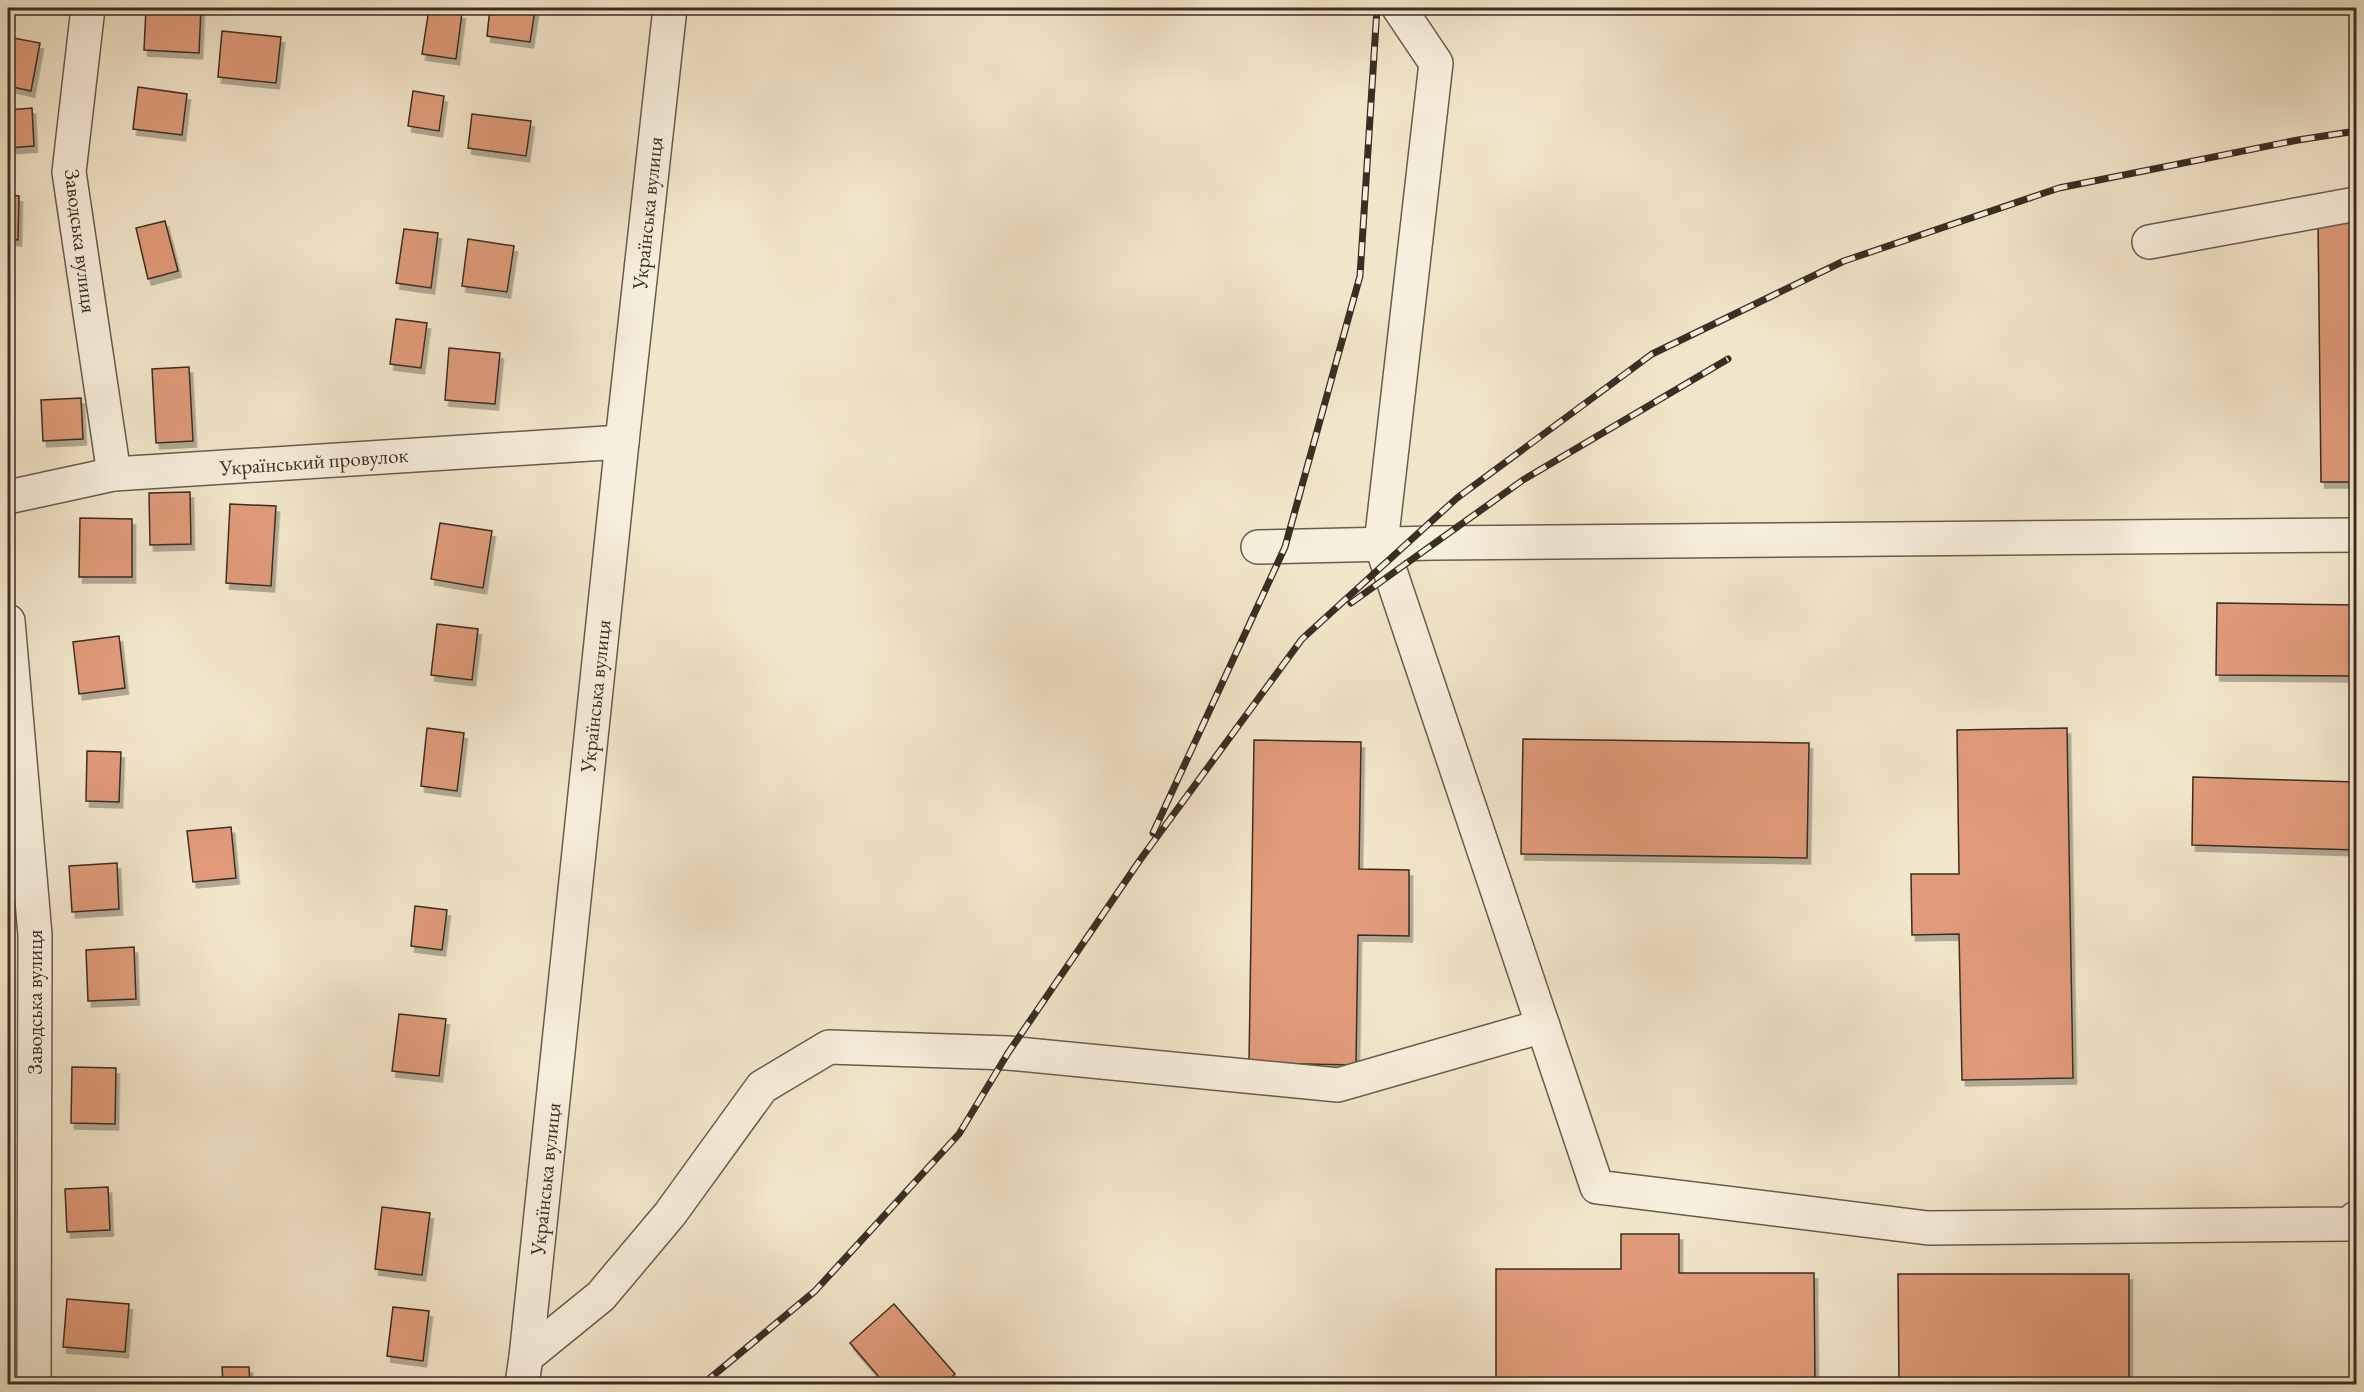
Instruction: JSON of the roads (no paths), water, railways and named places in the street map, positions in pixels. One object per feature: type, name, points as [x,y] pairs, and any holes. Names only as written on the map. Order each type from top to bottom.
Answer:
[{"type":"street","name":"Заводська вулиця","points":[[88,8],[69,172],[114,474]]},
{"type":"street","name":"Українська вулиця","points":[[524,1371],[670,8]]},
{"type":"street","points":[[1399,8],[1436,63],[1381,544],[1597,1187],[1928,1228],[2349,1224],[2356,1218]]},
{"type":"street","points":[[2149,242],[2356,204]]},
{"type":"street","name":"Український провулок","points":[[8,497],[114,474],[622,442]]},
{"type":"street","points":[[1258,547],[2356,535]]},
{"type":"street","name":"Заводська вулиця","points":[[8,621],[35,935],[34,1384]]},
{"type":"street","points":[[524,1371],[602,1296],[670,1214],[762,1087],[829,1047],[1008,1053],[1338,1085],[1543,1026]]},
{"type":"railway","points":[[1153,833],[1285,547],[1360,276],[1377,8]]},
{"type":"railway","points":[[703,1384],[815,1291],[959,1134],[1008,1053],[1140,860],[1302,639],[1457,498],[1652,354],[1844,261],[2059,188],[2298,140],[2356,131]]},
{"type":"railway","points":[[1351,603],[1523,480],[1728,359]]}]
